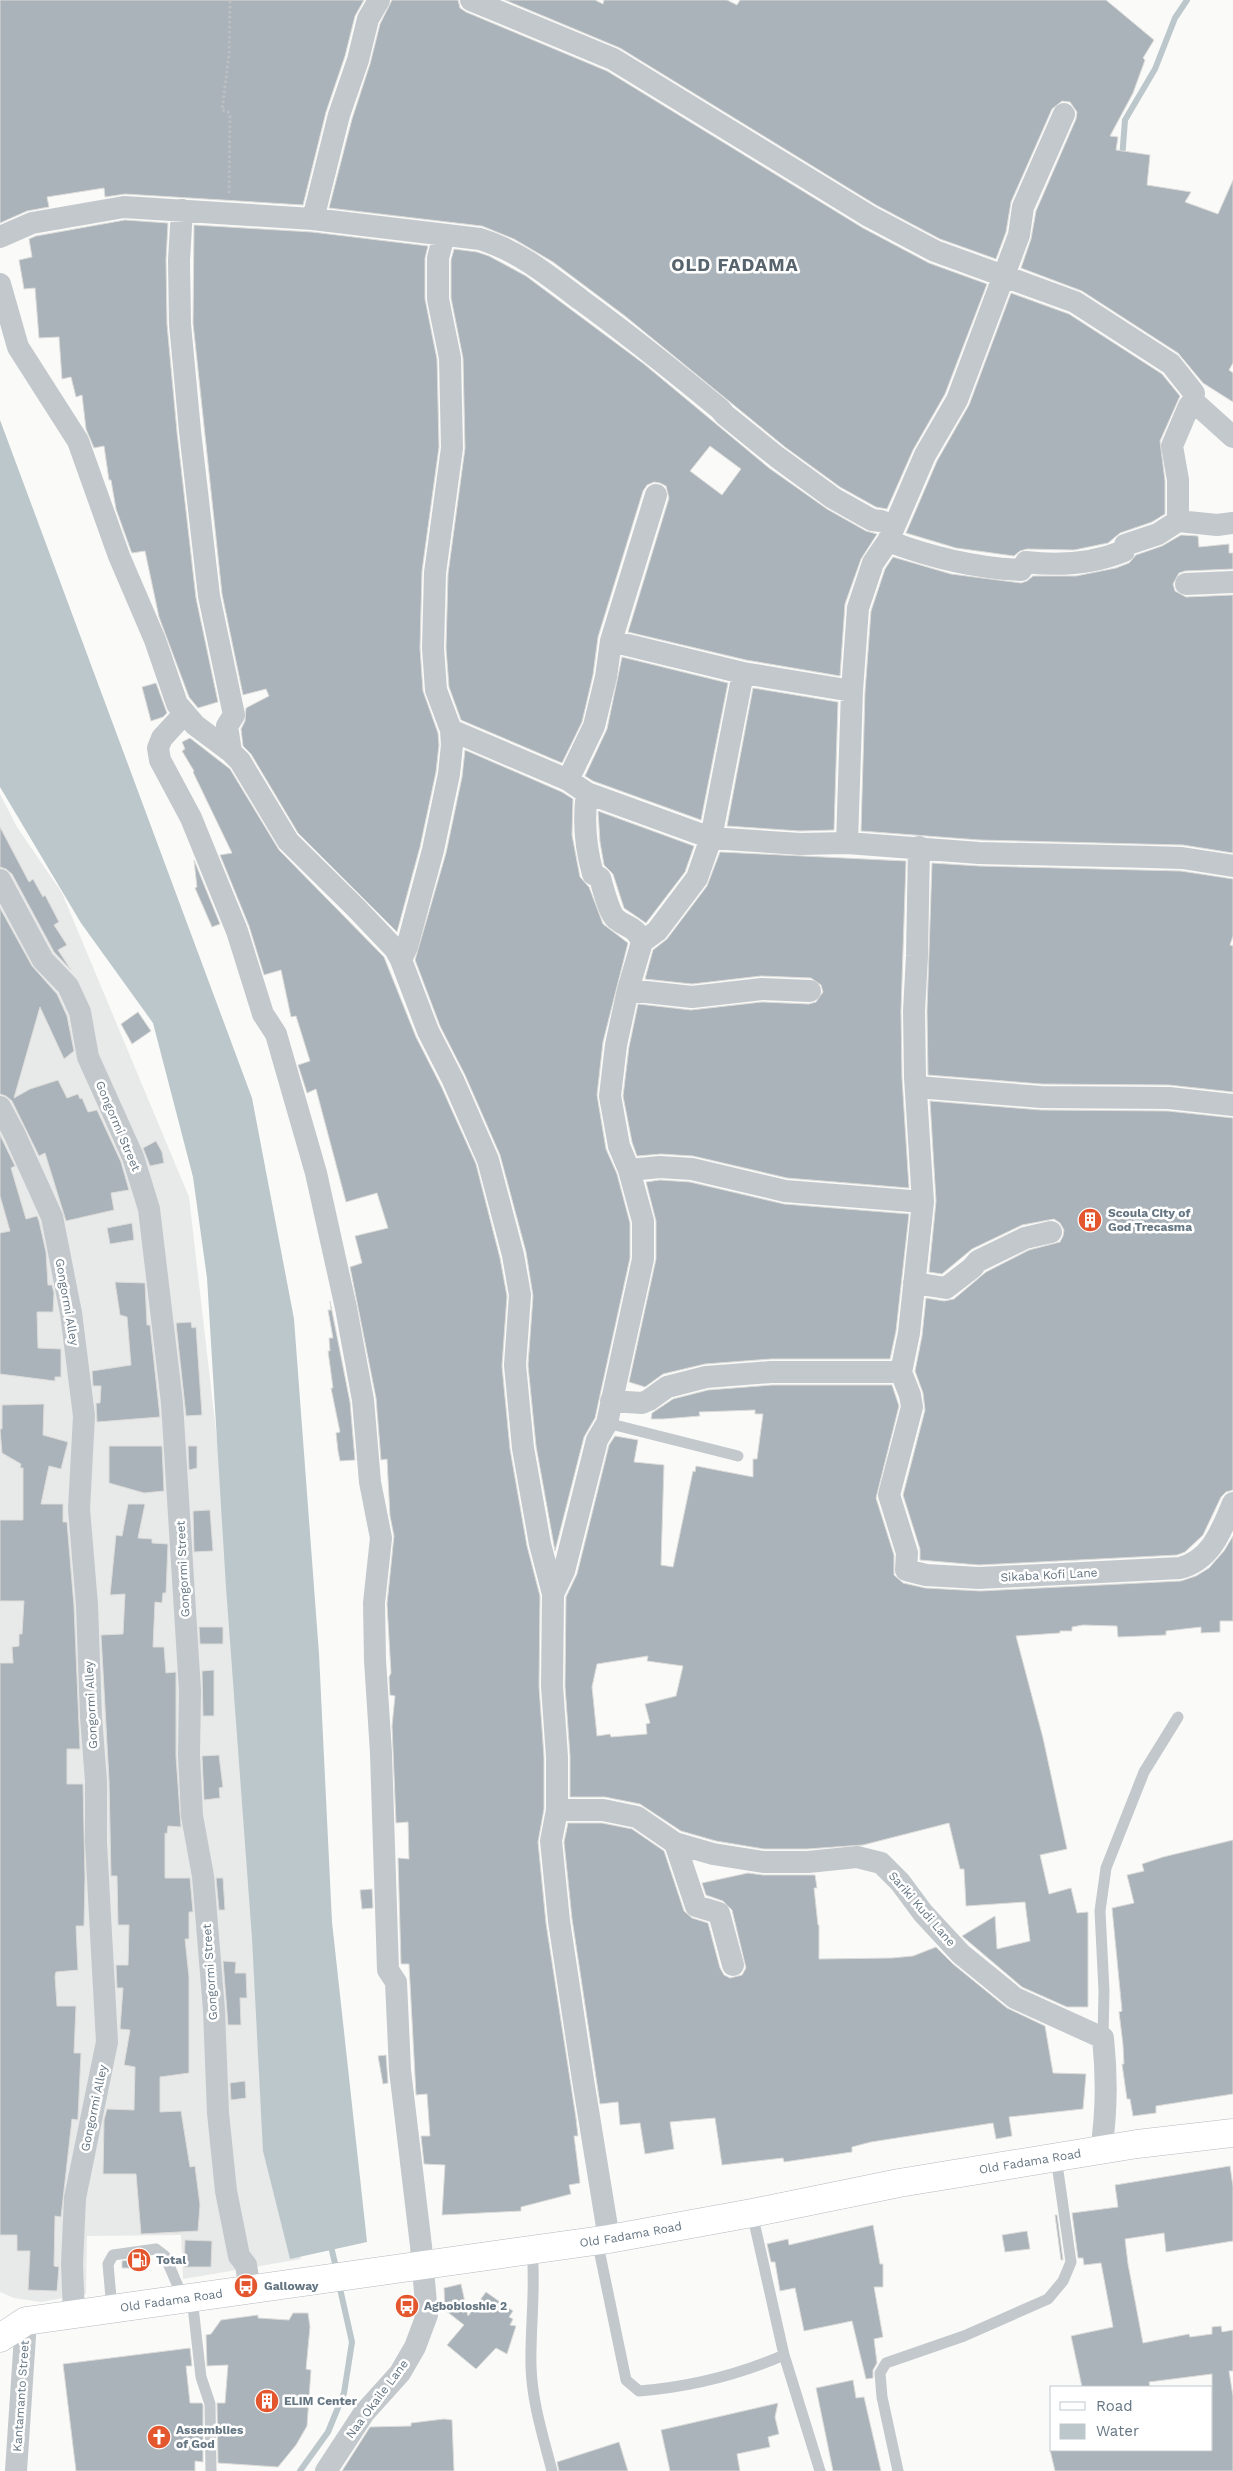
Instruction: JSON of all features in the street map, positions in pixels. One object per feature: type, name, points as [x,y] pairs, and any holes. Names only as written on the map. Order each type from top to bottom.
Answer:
[{"type":"street","points":[[313,219],[339,115],[358,60],[368,20],[380,0]]},
{"type":"street","points":[[471,0],[613,59],[869,216],[935,251],[1075,302],[1171,364],[1194,393],[1193,401],[1189,406],[1172,446],[1178,480],[1178,521]]},
{"type":"street","points":[[847,843],[852,691],[858,608],[874,563],[891,534],[925,456],[957,400],[1019,235],[1023,207],[1064,114]]},
{"type":"street","points":[[0,237],[32,223],[124,207],[313,219],[480,239],[500,245],[529,261],[675,372],[793,470],[833,498],[872,520],[891,534],[972,565],[1020,570],[1026,562],[1057,566],[1067,562],[1083,563],[1118,554],[1124,551],[1125,545],[1158,534],[1178,521],[1217,525],[1233,523]]},
{"type":"street","points":[[182,210],[179,260],[183,363],[209,596],[234,715],[227,726],[231,752]]},
{"type":"street","points":[[402,960],[433,850],[449,774],[451,730],[436,690],[433,648],[435,573],[452,448],[450,358],[438,299],[438,258],[444,235]]},
{"type":"street","points":[[0,284],[18,347],[78,441],[119,556],[154,640],[177,704],[195,726],[231,752],[240,761],[288,841],[395,949],[402,960],[428,1031],[453,1080],[488,1160],[513,1255],[520,1295],[515,1365],[524,1448],[540,1544],[552,1594],[552,1686],[557,1757],[557,1810],[551,1841],[559,1921],[603,2240]]},
{"type":"street","points":[[1193,401],[1233,437]]},
{"type":"street","points":[[568,780],[594,726],[606,677],[611,641],[656,495]]},
{"type":"street","points":[[1186,584],[1233,582]]},
{"type":"street","points":[[611,641],[743,673],[852,691]]},
{"type":"street","points":[[642,942],[657,931],[697,878],[711,838],[743,673]]},
{"type":"street","name":"Naa Okaile Lane","points":[[184,714],[162,738],[158,748],[160,760],[191,818],[237,931],[263,1014],[276,1034],[316,1173],[346,1308],[363,1400],[370,1482],[380,1538],[374,1603],[375,1660],[382,1772],[388,1970],[396,1982],[400,2070],[421,2246],[421,2265],[427,2315],[415,2347],[400,2373],[364,2413],[326,2471]]},
{"type":"street","points":[[451,730],[568,780],[587,793],[711,838],[800,844],[847,843],[919,847],[980,853],[1182,858],[1233,866]]},
{"type":"street","points":[[552,1594],[564,1571],[598,1440],[607,1423],[643,1259],[643,1221],[629,1170],[619,1146],[610,1096],[616,1046],[628,990],[642,942],[638,931],[614,918],[606,900],[600,878],[593,874],[586,850],[584,814],[587,793]]},
{"type":"street","points":[[611,1401],[642,1403],[667,1387],[706,1376],[770,1372],[900,1372],[908,1333],[924,1202],[915,1077],[914,1011],[918,956],[919,847]]},
{"type":"street","name":"Gongormi Street","points":[[0,880],[43,960],[68,986],[80,1012],[88,1057],[133,1158],[149,1209],[173,1412],[190,1691],[189,1755],[192,1816],[203,1876],[214,2010],[218,2113],[226,2191],[239,2256],[246,2265],[250,2290]]},
{"type":"street","points":[[628,990],[692,996],[762,989],[810,991]]},
{"type":"street","points":[[917,1087],[1041,1097],[1169,1098],[1233,1105]]},
{"type":"street","name":"Gongormi Alley","points":[[0,1107],[14,1133],[52,1217],[71,1313],[84,1416],[79,1509],[88,1605],[91,1717],[96,1781],[96,1843],[107,2042],[75,2198],[72,2264],[74,2314]]},
{"type":"street","points":[[629,1170],[660,1166],[692,1169],[784,1191],[924,1202]]},
{"type":"street","points":[[914,1283],[946,1288],[978,1261],[1025,1238],[1051,1232]]},
{"type":"street","name":"Sikaba Kofi Lane","points":[[900,1372],[910,1395],[912,1407],[888,1496],[905,1546],[906,1570],[926,1575],[979,1578],[1180,1568],[1194,1564],[1207,1555],[1233,1503]]},
{"type":"street","name":"Sariki Kudi Lane","points":[[557,1810],[603,1810],[637,1816],[675,1843],[713,1854],[763,1862],[808,1862],[857,1857],[881,1863],[900,1882],[923,1913],[961,1954],[1015,1998],[1103,2038]]},
{"type":"street","points":[[675,1843],[696,1906],[719,1913],[733,1965]]},
{"type":"street","points":[[1101,2150],[1105,2122],[1106,2075],[1103,2038]]},
{"type":"street","name":"Old Fadama Road","points":[[26,2321],[297,2282],[361,2276],[532,2248],[603,2240],[752,2213],[899,2183],[1101,2150],[1233,2133]]},
{"type":"street","points":[[0,2313],[26,2321]]},
{"type":"street","points":[[0,2338],[26,2321]]},
{"type":"street","name":"Kantamanto Street","points":[[16,2471],[26,2321]]},
{"type":"lane","points":[[607,1423],[738,1456]]},
{"type":"lane","points":[[1103,2038],[1104,1991],[1100,1912],[1106,1868],[1144,1772],[1178,1717]]},
{"type":"lane","points":[[898,2471],[882,2397],[880,2373],[886,2363],[964,2336],[1048,2299],[1063,2281],[1071,2262],[1056,2157]]},
{"type":"lane","points":[[752,2213],[784,2355],[820,2471]]},
{"type":"lane","points":[[603,2240],[626,2380],[639,2391],[720,2378],[754,2368],[784,2355]]},
{"type":"lane","points":[[532,2248],[535,2278],[531,2366],[537,2417],[552,2471]]},
{"type":"lane","points":[[112,2309],[108,2264],[112,2255],[156,2249],[164,2256],[188,2299],[201,2377],[210,2404],[211,2471]]},
{"type":"path","points":[[226,214],[229,188],[230,115],[222,110],[229,54],[230,0]]},
{"type":"shaded area","points":[[0,794],[17,827],[62,893],[189,1197],[229,1544],[257,1917],[301,2259],[183,2279],[181,2235],[87,2236],[86,2294],[41,2302],[14,2298],[0,2292]]},
{"type":"water","points":[[0,420],[252,1098],[294,1319],[319,1654],[332,1922],[367,2242],[290,2259],[263,2151],[252,1938],[226,1587],[207,1278],[193,1177],[153,1023],[81,923],[0,787]]},
{"type":"building","points":[[0,0],[364,0],[355,16],[345,56],[326,112],[303,205],[125,194],[105,197],[104,188],[47,197],[49,207],[27,211],[0,223]]},
{"type":"building","points":[[392,0],[458,0],[460,8],[466,12],[607,71],[863,228],[929,263],[987,284],[945,394],[913,450],[887,509],[876,507],[840,487],[785,447],[625,316],[553,262],[514,239],[482,226],[329,208],[352,119],[370,64],[380,24]]},
{"type":"building","points":[[505,0],[595,0],[603,4],[604,0],[727,0],[737,5],[740,0],[1106,0],[1154,40],[1143,58],[1145,60],[1133,93],[1110,136],[1118,137],[1116,150],[1150,155],[1147,185],[1191,192],[1185,202],[1218,214],[1233,180],[1233,363],[1229,370],[1233,373],[1233,402],[1203,383],[1178,353],[1082,291],[1021,268],[1031,239],[1036,211],[1076,119],[1077,112],[1070,102],[1062,101],[1052,109],[1011,202],[1006,232],[996,259],[940,239],[876,205],[620,48]]},
{"type":"building","points":[[125,220],[168,223],[166,260],[167,324],[177,432],[196,598],[218,702],[198,708],[189,697],[159,617],[145,551],[132,553],[131,551],[116,509],[104,446],[94,448],[86,429],[82,395],[76,397],[71,377],[62,379],[59,337],[39,338],[35,288],[24,289],[19,260],[32,257],[29,239],[36,236]]},
{"type":"building","points":[[194,225],[312,232],[428,246],[425,258],[425,299],[437,359],[439,447],[422,571],[420,648],[423,691],[438,733],[439,745],[436,772],[420,847],[397,932],[298,833],[251,754],[243,746],[241,729],[245,721],[246,708],[269,696],[266,689],[243,695],[222,594],[193,323]]},
{"type":"building","points":[[454,249],[477,252],[489,256],[526,276],[644,364],[769,468],[827,509],[866,531],[877,534],[861,559],[845,604],[840,676],[746,660],[628,632],[669,498],[666,486],[654,482],[647,485],[643,491],[598,637],[593,675],[582,722],[562,763],[461,720],[449,687],[446,648],[448,574],[465,448],[463,358],[451,298],[451,260]],"holes":[[[710,446],[741,469],[722,495],[690,471]]]},
{"type":"building","points":[[1011,293],[1069,314],[1162,374],[1180,396],[1160,441],[1165,481],[1165,514],[1152,522],[1120,533],[1108,543],[1074,550],[1027,549],[1020,551],[1014,556],[956,548],[906,533],[937,461],[969,405]]},
{"type":"building","points":[[1181,535],[1198,536],[1199,547],[1229,544],[1229,553],[1233,553],[1233,569],[1185,571],[1179,573],[1173,584],[1175,591],[1186,597],[1233,595],[1233,853],[1183,845],[980,840],[861,831],[865,692],[871,611],[885,569],[893,557],[951,574],[1021,583],[1033,576],[1076,576],[1116,568],[1129,563],[1136,555],[1162,546]]},
{"type":"building","points":[[622,657],[728,683],[701,820],[593,781],[585,776],[607,729]]},
{"type":"building","points":[[156,683],[167,713],[163,717],[151,721],[142,687]]},
{"type":"building","points":[[753,688],[838,702],[834,830],[800,831],[727,826]]},
{"type":"building","points":[[190,738],[230,769],[279,850],[384,957],[416,1037],[441,1086],[476,1164],[500,1258],[507,1296],[502,1366],[510,1449],[527,1546],[540,1596],[539,1686],[544,1757],[544,1809],[538,1842],[546,1923],[576,2118],[578,2136],[574,2136],[580,2183],[569,2185],[571,2194],[521,2207],[521,2211],[442,2215],[445,2165],[424,2164],[421,2136],[430,2136],[427,2094],[416,2095],[409,1964],[401,1964],[398,1858],[409,1859],[408,1822],[396,1823],[392,1726],[395,1696],[390,1695],[389,1677],[391,1673],[387,1604],[394,1536],[390,1516],[387,1459],[381,1460],[376,1398],[350,1267],[362,1263],[355,1236],[388,1228],[377,1193],[346,1202],[316,1089],[307,1093],[298,1065],[310,1061],[296,1016],[291,1017],[281,970],[264,975],[249,926],[220,855],[232,853],[194,771],[182,751],[185,749],[182,742]]},
{"type":"building","points":[[465,750],[562,792],[573,799],[572,835],[580,877],[589,887],[603,924],[628,943],[603,1042],[597,1095],[606,1149],[617,1174],[630,1223],[630,1258],[595,1418],[584,1437],[555,1551],[536,1446],[528,1365],[533,1296],[526,1252],[500,1155],[465,1075],[440,1026],[415,960],[446,853],[462,777]]},
{"type":"building","points":[[598,811],[694,846],[685,872],[646,923],[624,908],[613,874],[604,865]]},
{"type":"building","points":[[0,827],[29,882],[33,879],[43,897],[45,895],[59,922],[54,925],[67,945],[58,950],[71,970],[54,952],[12,874],[0,867]]},
{"type":"building","points":[[720,852],[906,861],[901,1011],[902,1078],[909,1188],[787,1178],[693,1156],[661,1154],[637,1156],[632,1142],[623,1096],[629,1047],[638,1004],[691,1010],[762,1002],[809,1004],[816,1002],[823,992],[821,985],[811,978],[761,976],[692,984],[645,979],[653,950],[667,939],[707,886]]},
{"type":"building","points":[[194,860],[220,924],[212,927],[195,888],[197,887]]},
{"type":"building","points":[[932,863],[1181,871],[1233,879],[1233,936],[1230,945],[1233,946],[1233,1092],[1169,1085],[1042,1084],[928,1075],[927,1011]]},
{"type":"building","points":[[0,908],[32,966],[57,994],[67,1016],[74,1051],[64,1059],[40,1007],[14,1098],[30,1089],[58,1080],[67,1098],[78,1094],[80,1099],[82,1098],[88,1112],[97,1110],[121,1162],[129,1190],[111,1193],[114,1210],[66,1221],[45,1153],[39,1156],[12,1101],[0,1094]]},
{"type":"building","points":[[138,1012],[151,1031],[132,1044],[121,1024]]},
{"type":"building","points":[[930,1101],[1041,1110],[1168,1111],[1233,1118],[1233,1490],[1226,1492],[1221,1497],[1203,1535],[1185,1552],[1177,1555],[979,1565],[920,1560],[920,1549],[903,1495],[925,1410],[923,1393],[915,1371],[922,1336],[926,1298],[944,1301],[954,1299],[986,1272],[1029,1250],[1060,1242],[1064,1230],[1060,1223],[1054,1219],[1022,1225],[972,1249],[942,1274],[929,1272],[936,1201]]},
{"type":"building","points":[[0,1135],[15,1166],[11,1168],[26,1219],[37,1216],[46,1252],[48,1285],[52,1285],[54,1293],[53,1312],[37,1312],[38,1348],[61,1349],[61,1377],[55,1377],[55,1381],[0,1374],[0,1233],[10,1231],[0,1196]]},
{"type":"building","points":[[156,1141],[162,1152],[164,1163],[150,1166],[143,1148]]},
{"type":"building","points":[[660,1180],[690,1182],[784,1204],[909,1214],[896,1331],[890,1359],[771,1359],[705,1364],[663,1374],[645,1387],[629,1382],[656,1259],[656,1221],[646,1182]]},
{"type":"building","points":[[132,1223],[134,1240],[110,1244],[107,1228]]},
{"type":"building","points":[[115,1282],[145,1283],[147,1325],[150,1325],[160,1417],[97,1422],[96,1403],[100,1403],[101,1386],[93,1386],[92,1371],[131,1365],[127,1317],[120,1315]]},
{"type":"building","points":[[330,1301],[350,1402],[355,1460],[340,1461],[338,1451],[336,1433],[340,1432],[331,1388],[333,1388],[328,1351],[330,1351],[329,1338],[333,1338],[328,1310],[331,1310]]},
{"type":"building","points":[[191,1322],[192,1328],[196,1327],[202,1415],[186,1416],[176,1323]]},
{"type":"building","points":[[772,1385],[892,1385],[899,1406],[876,1498],[894,1555],[894,1575],[903,1583],[925,1588],[980,1591],[1181,1581],[1196,1576],[1209,1568],[1224,1551],[1233,1536],[1233,1621],[1220,1621],[1220,1632],[1201,1633],[1201,1627],[1166,1631],[1166,1635],[1118,1637],[1117,1626],[1083,1625],[1072,1627],[1072,1631],[1060,1631],[1060,1633],[1016,1636],[1043,1738],[1067,1849],[1040,1855],[1049,1894],[1071,1888],[1077,1913],[1088,1912],[1088,2007],[1067,2007],[1022,1987],[962,1936],[995,1916],[997,1949],[1030,1941],[1025,1902],[966,1906],[964,1869],[960,1869],[949,1823],[863,1845],[807,1849],[764,1849],[716,1841],[681,1831],[640,1804],[605,1797],[570,1797],[570,1756],[565,1686],[566,1597],[577,1574],[609,1445],[615,1436],[638,1440],[634,1462],[664,1465],[661,1565],[673,1567],[693,1471],[695,1472],[696,1466],[753,1477],[753,1459],[757,1459],[763,1414],[755,1414],[755,1410],[699,1412],[700,1416],[651,1419],[652,1413],[673,1399],[708,1390]],"holes":[[[648,1656],[647,1661],[683,1666],[676,1696],[645,1704],[650,1723],[646,1724],[647,1734],[611,1737],[610,1734],[597,1736],[592,1687],[597,1664]]]},
{"type":"building","points":[[44,1404],[43,1435],[68,1442],[61,1469],[49,1466],[41,1504],[63,1504],[63,1522],[67,1522],[74,1606],[80,1749],[67,1749],[67,1784],[83,1784],[85,1877],[84,1926],[76,1926],[78,1970],[56,1972],[55,1976],[57,2006],[76,2006],[74,2053],[81,2053],[78,2120],[72,2119],[61,2217],[55,2216],[54,2266],[59,2267],[57,2291],[28,2290],[30,2251],[17,2251],[17,2235],[0,2235],[0,1663],[13,1663],[12,1647],[19,1646],[19,1634],[22,1634],[24,1601],[0,1601],[0,1520],[23,1520],[23,1468],[20,1468],[21,1464],[2,1453],[0,1429],[2,1429],[2,1405]]},
{"type":"building","points":[[109,1446],[162,1446],[164,1491],[144,1493],[109,1483]]},
{"type":"building","points":[[188,1446],[197,1446],[197,1468],[189,1470]]},
{"type":"building","points":[[128,1504],[145,1504],[138,1538],[152,1539],[152,1543],[168,1544],[166,1593],[163,1593],[162,1603],[155,1602],[153,1647],[164,1647],[166,1673],[176,1672],[176,1756],[181,1827],[168,1826],[167,1834],[165,1833],[165,1878],[190,1878],[193,1912],[189,1912],[189,1939],[185,1939],[189,1977],[189,2073],[160,2077],[160,2112],[181,2111],[190,2167],[195,2166],[200,2205],[198,2231],[141,2234],[136,2174],[103,2174],[104,2120],[107,2109],[134,2110],[135,2067],[124,2065],[130,2030],[120,2029],[123,1988],[117,1988],[116,1965],[128,1965],[129,1925],[118,1925],[117,1876],[111,1876],[109,1780],[101,1635],[123,1634],[125,1594],[110,1595],[116,1535],[122,1536]]},
{"type":"building","points":[[210,1510],[213,1551],[194,1552],[193,1511]]},
{"type":"building","points":[[199,1627],[223,1627],[223,1644],[200,1644]]},
{"type":"building","points":[[214,1670],[214,1716],[203,1716],[202,1671]]},
{"type":"building","points":[[219,1755],[223,1787],[219,1788],[220,1798],[204,1800],[202,1756]]},
{"type":"building","points":[[568,1823],[602,1823],[632,1829],[664,1851],[684,1911],[692,1918],[708,1923],[720,1968],[724,1975],[730,1978],[742,1975],[746,1968],[732,1910],[723,1901],[706,1895],[702,1883],[748,1873],[763,1875],[815,1875],[817,1888],[814,1888],[819,1925],[819,1959],[913,1956],[936,1947],[953,1964],[1007,2008],[1045,2026],[1053,2073],[1086,2074],[1083,2109],[1009,2117],[1012,2136],[996,2139],[993,2123],[871,2142],[852,2147],[852,2152],[784,2162],[783,2158],[722,2165],[715,2118],[670,2122],[674,2149],[645,2154],[640,2123],[620,2125],[618,2102],[600,2104],[572,1919],[564,1842]]},
{"type":"building","points":[[1233,1840],[1233,2094],[1156,2106],[1156,2113],[1133,2116],[1130,2099],[1127,2099],[1122,2064],[1124,2064],[1123,2045],[1119,2012],[1122,2011],[1112,1908],[1134,1903],[1127,1875],[1144,1871],[1142,1864]]},
{"type":"building","points":[[216,1878],[223,1878],[225,1910],[219,1910]]},
{"type":"building","points":[[372,1889],[373,1908],[362,1909],[360,1890]]},
{"type":"building","points":[[223,1961],[236,1962],[235,1973],[246,1973],[247,1998],[240,1998],[241,2025],[228,2025]]},
{"type":"building","points":[[386,2055],[388,2083],[383,2084],[378,2056]]},
{"type":"building","points":[[245,2081],[246,2098],[231,2100],[230,2083]]},
{"type":"building","points":[[1230,2166],[1233,2186],[1233,2241],[1166,2252],[1164,2233],[1125,2239],[1143,2343],[1189,2334],[1190,2337],[1212,2334],[1212,2327],[1221,2326],[1222,2332],[1233,2330],[1233,2371],[1229,2371],[1233,2396],[1233,2471],[1055,2471],[1050,2451],[1213,2451],[1212,2374],[1149,2382],[1150,2386],[1082,2386],[1071,2336],[1113,2327],[1101,2263],[1084,2265],[1083,2258],[1078,2258],[1072,2213],[1118,2207],[1115,2185]]},
{"type":"building","points":[[1055,2215],[1057,2215],[1063,2260],[1061,2260]]},
{"type":"building","points":[[873,2225],[880,2264],[883,2264],[883,2287],[874,2287],[883,2337],[874,2339],[877,2363],[873,2370],[873,2378],[866,2379],[852,2321],[804,2331],[795,2288],[780,2291],[775,2262],[771,2262],[767,2244],[788,2239],[789,2245]]},
{"type":"building","points":[[1027,2231],[1030,2249],[1005,2252],[1002,2235]]},
{"type":"building","points":[[185,2240],[212,2241],[211,2267],[184,2267]]},
{"type":"building","points":[[147,2258],[147,2268],[122,2268],[122,2261]]},
{"type":"building","points":[[461,2284],[468,2316],[486,2292],[513,2311],[509,2317],[513,2319],[510,2325],[516,2326],[507,2354],[496,2348],[476,2369],[447,2345],[464,2325],[445,2310],[444,2288]]},
{"type":"building","points":[[293,2313],[308,2313],[310,2327],[306,2369],[311,2370],[307,2426],[296,2445],[278,2467],[218,2463],[217,2403],[225,2403],[228,2365],[207,2366],[206,2335],[211,2334],[221,2320],[258,2315],[258,2318],[289,2320]]},
{"type":"building","points":[[190,2348],[192,2366],[186,2366],[190,2403],[202,2403],[203,2405],[203,2462],[195,2461],[195,2471],[76,2471],[63,2364]]},
{"type":"building","points":[[853,2380],[856,2398],[864,2397],[881,2471],[833,2471],[816,2388]]},
{"type":"building","points":[[778,2403],[775,2417],[779,2434],[768,2437],[770,2447],[737,2454],[740,2471],[670,2471],[661,2430]]},
{"type":"building","points":[[444,2419],[452,2420],[454,2471],[342,2471],[370,2427],[411,2426],[411,2423]]},
{"type":"building","points":[[619,2442],[628,2471],[559,2471],[557,2462]]},
{"type":"waterway","points":[[1122,159],[1125,120],[1155,69],[1175,18],[1187,0]]},
{"type":"waterway","points":[[330,2242],[337,2272]]},
{"type":"waterway","points":[[300,2471],[328,2432],[344,2393],[352,2342],[339,2284]]},
{"type":"place","name":"Scoula City of God Trecasma","points":[[1090,1220]]},
{"type":"place","name":"Total","points":[[139,2260]]},
{"type":"place","name":"Galloway","points":[[246,2286]]},
{"type":"place","name":"Agbobloshie 2","points":[[407,2306]]},
{"type":"place","name":"ELIM Center","points":[[267,2401]]},
{"type":"place","name":"Assemblies of God","points":[[159,2437]]},
{"type":"district","name":"OLD FADAMA","points":[[735,265]]}]
